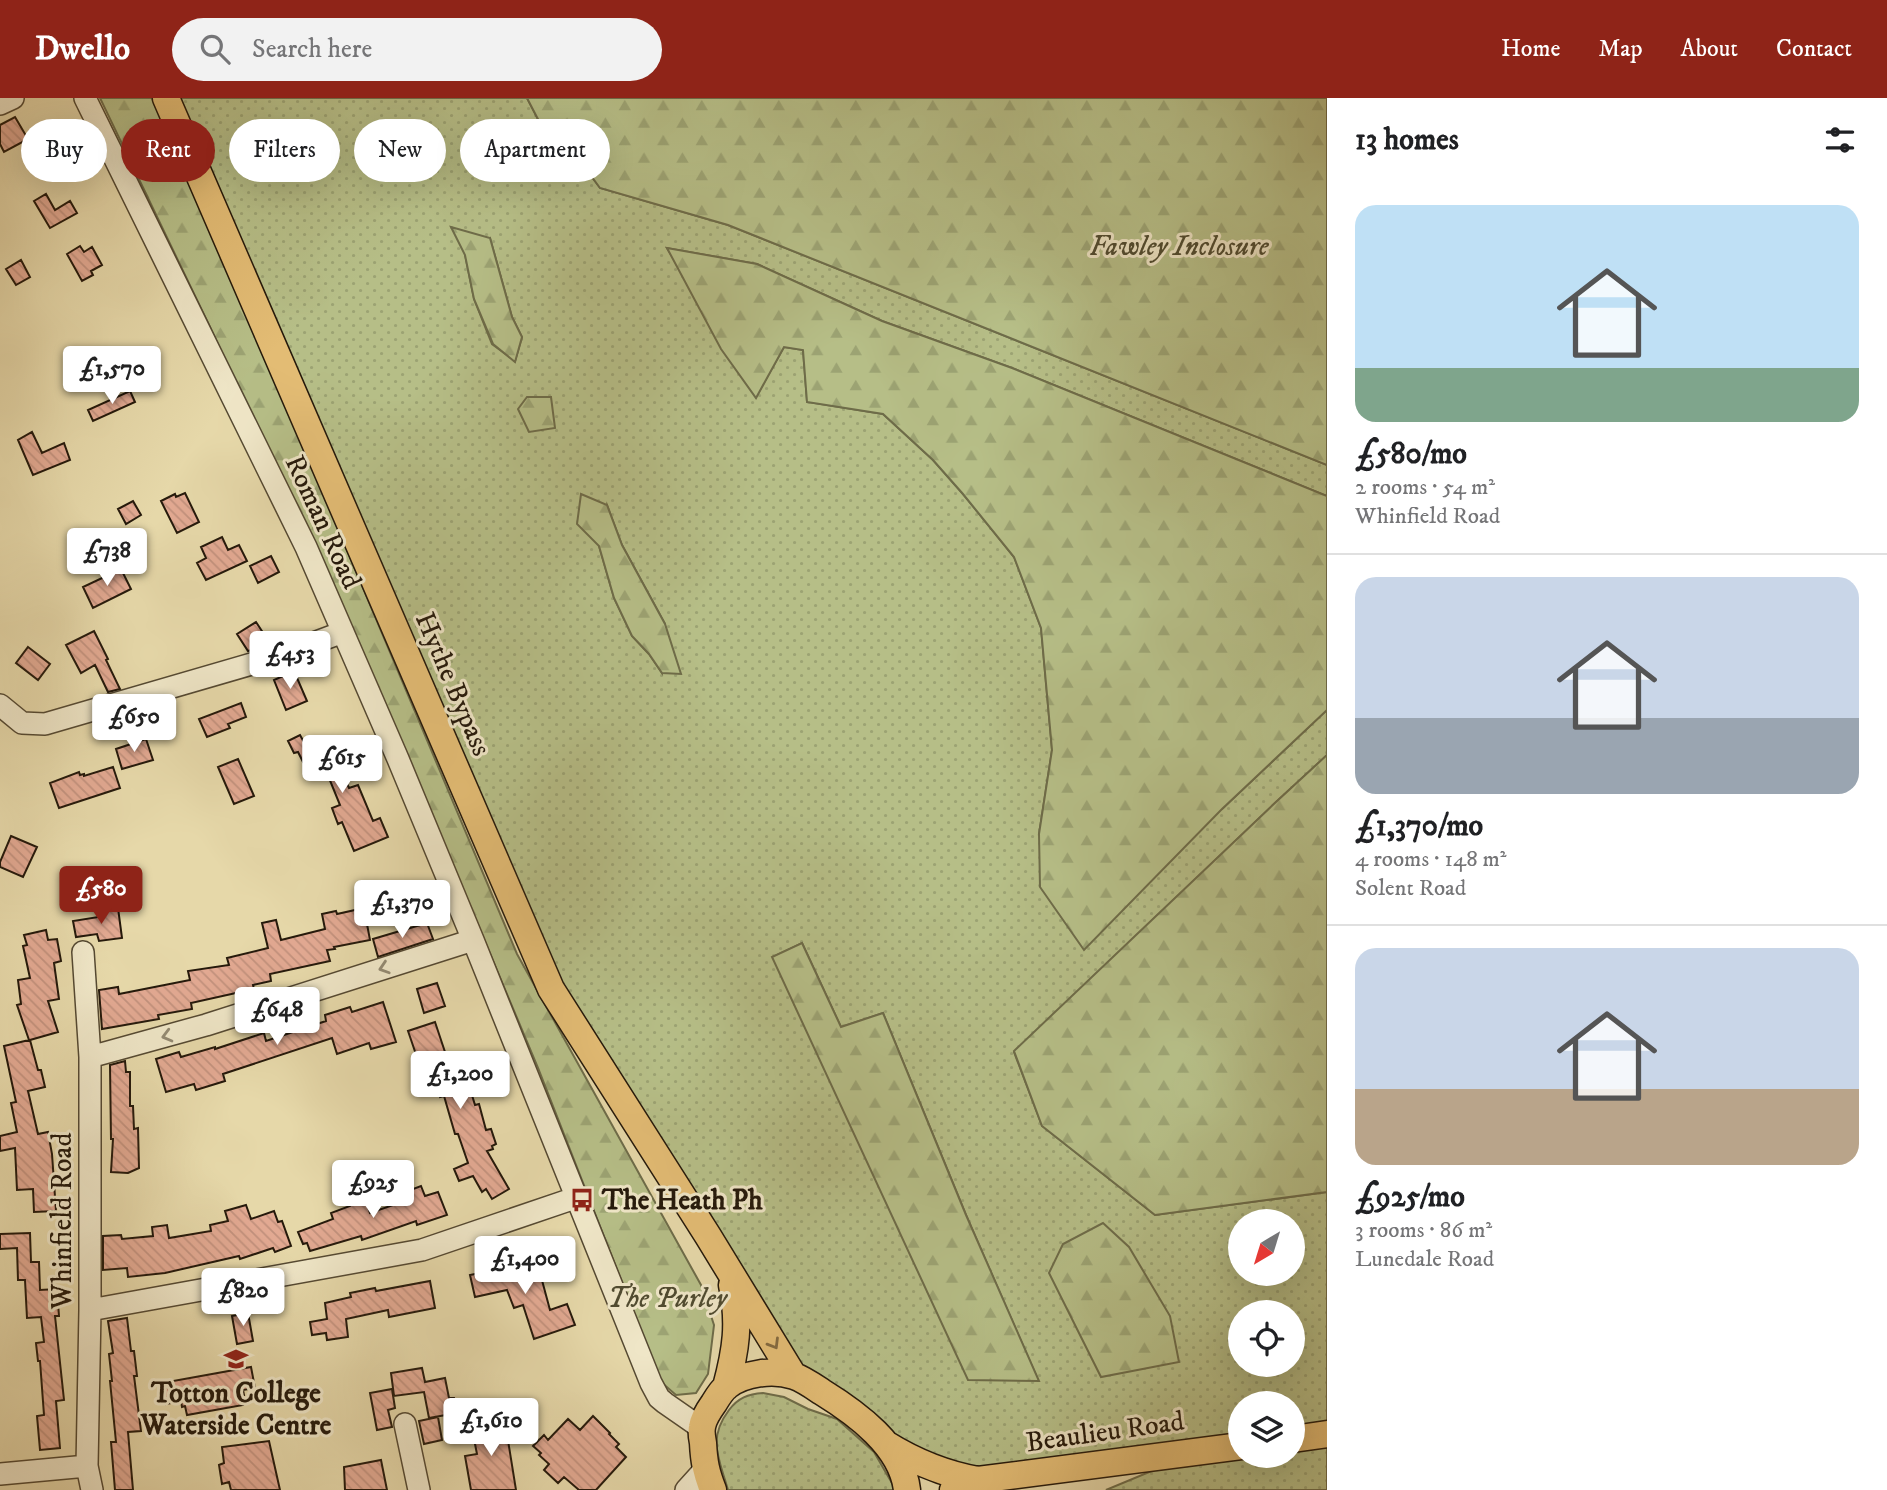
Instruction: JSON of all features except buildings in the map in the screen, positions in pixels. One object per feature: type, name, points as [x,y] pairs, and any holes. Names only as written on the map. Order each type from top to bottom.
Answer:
[{"type":"main road","name":"Hythe Bypass","points":[[166,98],[551,989],[793,1376]]},
{"type":"main road","name":"Hythe Bypass","points":[[726,1387],[737,1334],[737,1310],[729,1270]]},
{"type":"main road","points":[[709,1479],[702,1428],[706,1415],[726,1387],[749,1375],[770,1372],[793,1376],[841,1404],[866,1424],[886,1444],[898,1462],[907,1490]]},
{"type":"main road","points":[[1305,1437],[1327,1434]]},
{"type":"main road","name":"Beaulieu Road","points":[[886,1444],[929,1467],[978,1480]]},
{"type":"main road","name":"Beaulieu Road","points":[[953,1490],[978,1480],[1228,1448]]},
{"type":"street","points":[[0,104],[13,98]]},
{"type":"street","name":"Roman Road","points":[[85,98],[306,547],[473,940],[651,1384],[665,1404],[702,1428]]},
{"type":"street","points":[[0,705],[23,723],[45,724],[279,656],[343,632]]},
{"type":"street","points":[[90,1057],[206,1025],[473,940]]},
{"type":"street","name":"Whinfield Road","points":[[83,952],[90,1057],[87,1466],[92,1490]]},
{"type":"street","points":[[90,1310],[422,1250],[575,1198]]},
{"type":"street","points":[[405,1424],[419,1490]]},
{"type":"street","points":[[0,1474],[87,1466]]},
{"type":"street","points":[[686,1490],[709,1479]]},
{"type":"green space","name":"The Purley","points":[[100,98],[152,98],[161,119],[121,119],[121,142]]},
{"type":"green space","points":[[173,98],[527,98],[538,119],[460,119],[460,182],[596,182],[600,188],[728,225],[1327,465],[1327,496],[1012,368],[882,321],[757,264],[667,248],[756,397],[784,347],[803,350],[807,402],[883,414],[933,460],[1014,557],[1041,628],[1052,750],[1039,834],[1222,809],[1327,710],[1327,755],[1014,1052],[1042,1126],[1155,1215],[1327,1192],[1327,1427],[1305,1430],[1305,1391],[1228,1391],[1228,1441],[965,1471],[929,1461],[798,1366],[547,963],[209,182],[215,182],[215,119],[182,119]],"holes":[[[490,238],[512,317],[522,337],[515,361],[492,344],[474,299],[465,255]],[[607,505],[622,545],[665,624],[662,673],[632,636],[614,598],[599,546]],[[802,943],[841,1027],[883,1013],[966,1215],[1038,1380],[773,957]]]},
{"type":"green space","name":"Fawley Inclosure","points":[[527,98],[1327,98],[1327,465],[728,225],[600,188],[596,182],[610,182],[610,119],[538,119]]},
{"type":"green space","name":"The Purley","points":[[140,182],[189,182],[286,405],[517,954],[701,1285],[714,1325],[708,1374],[696,1393],[676,1395],[661,1382],[538,1068],[408,758]]},
{"type":"green space","points":[[451,227],[490,238],[512,317],[522,337],[515,362],[493,344],[474,299],[465,255]]},
{"type":"green space","points":[[667,248],[757,264],[882,321],[1012,368],[1327,496],[1327,710],[1222,809],[1084,950],[1040,887],[1039,834],[1052,750],[1041,628],[1014,557],[933,460],[883,414],[807,402],[803,350],[784,347],[756,398],[721,349]]},
{"type":"green space","points":[[527,397],[551,397],[555,428],[529,432],[518,409]]},
{"type":"green space","points":[[581,494],[607,505],[622,545],[665,624],[681,674],[662,673],[632,636],[614,598],[599,546],[577,524]]},
{"type":"green space","points":[[1327,755],[1327,1192],[1155,1215],[1042,1126],[1014,1051]]},
{"type":"green space","points":[[802,943],[841,1027],[883,1013],[966,1215],[1039,1381],[968,1380],[772,957]]},
{"type":"green space","points":[[1103,1223],[1129,1247],[1170,1316],[1179,1362],[1101,1377],[1049,1273],[1063,1244]]},
{"type":"green space","points":[[763,1393],[784,1397],[837,1419],[874,1452],[896,1490],[728,1490],[717,1449],[718,1430],[736,1402]]},
{"type":"green space","points":[[1327,1445],[1327,1490],[1106,1490],[1154,1470],[1228,1459],[1228,1468],[1305,1468],[1305,1448]]},
{"type":"place","name":"The Heath Ph","points":[[582,1200]]},
{"type":"place","name":"Totton College Waterside Centre","points":[[236,1359]]}]
